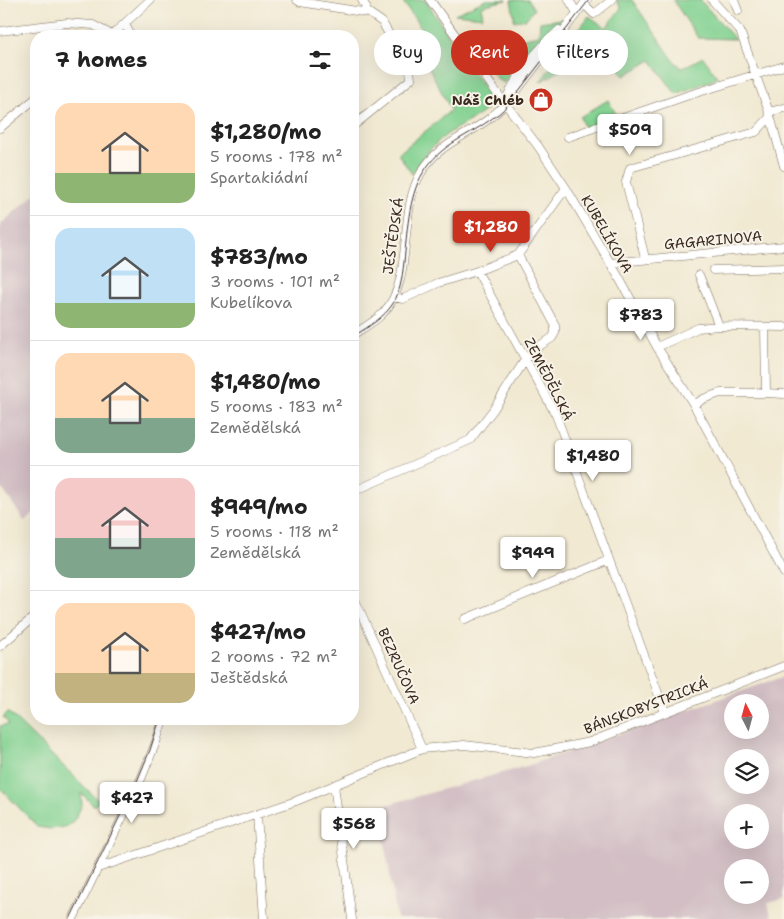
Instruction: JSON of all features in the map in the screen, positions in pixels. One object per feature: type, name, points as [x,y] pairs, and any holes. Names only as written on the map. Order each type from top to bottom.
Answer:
[{"type":"street","points":[[118,30],[148,0]]},
{"type":"street","points":[[297,0],[369,13],[382,22],[410,70],[411,79],[359,121]]},
{"type":"street","name":"KUBELÍKOVA","points":[[430,0],[470,57],[538,146],[566,188],[657,347],[694,405],[784,574]]},
{"type":"street","points":[[568,0],[575,16]]},
{"type":"street","points":[[586,2],[594,14],[612,0]]},
{"type":"street","points":[[712,0],[740,30],[770,115],[784,166]]},
{"type":"street","points":[[734,0],[738,11]]},
{"type":"street","name":"JEŠTĚDSKÁ","points":[[359,330],[384,313],[394,297],[401,274],[411,196],[415,183],[428,162],[446,146],[491,117],[505,103],[514,83],[540,48],[575,16],[586,2]]},
{"type":"street","points":[[0,31],[67,23],[93,25],[101,30]]},
{"type":"street","points":[[125,24],[128,30]]},
{"type":"street","points":[[568,137],[689,95],[784,66]]},
{"type":"street","points":[[0,128],[30,103]]},
{"type":"street","points":[[645,258],[626,182],[630,168],[756,132],[770,115],[784,108]]},
{"type":"street","points":[[394,297],[402,299],[438,283],[477,271],[518,255],[566,188]]},
{"type":"street","name":"GAGARINOVA","points":[[610,263],[645,258],[784,246]]},
{"type":"street","points":[[359,489],[470,440],[493,410],[525,360],[536,348],[552,338],[555,333],[555,325],[518,255]]},
{"type":"street","points":[[713,270],[784,268]]},
{"type":"street","name":"ZEMĚDĚLSKÁ","points":[[477,271],[556,415],[665,712]]},
{"type":"street","points":[[699,275],[719,326]]},
{"type":"street","points":[[657,347],[698,328],[719,326],[784,327]]},
{"type":"street","points":[[765,327],[766,393]]},
{"type":"street","points":[[694,405],[703,399],[720,393],[784,394]]},
{"type":"street","points":[[465,619],[609,560]]},
{"type":"street","name":"BEZRUČOVA","points":[[359,609],[422,749]]},
{"type":"street","points":[[0,646],[30,620]]},
{"type":"street","name":"BÁNSKOBYSTRICKÁ","points":[[98,868],[296,801],[422,749],[464,745],[534,753],[590,742],[784,666]]},
{"type":"street","points":[[73,919],[141,779],[161,725]]},
{"type":"street","points":[[334,785],[352,919]]},
{"type":"street","points":[[257,815],[264,919]]},
{"type":"shaded area","points":[[30,198],[30,516],[25,521],[0,486],[0,225]]},
{"type":"shaded area","points":[[782,677],[784,680],[784,899],[769,903],[769,859],[724,859],[724,904],[768,904],[771,917],[764,919],[397,919],[379,807],[527,766],[724,697],[724,739],[769,739],[769,694],[733,694]]},
{"type":"green space","points":[[402,0],[425,0],[451,39],[451,75],[475,75],[492,103],[482,113],[441,139],[427,153],[412,174],[398,154],[451,110],[433,75],[441,75],[441,30],[422,30]]},
{"type":"green space","points":[[486,0],[507,0],[481,6],[483,17],[455,14]]},
{"type":"green space","points":[[511,0],[528,0],[534,9],[526,19],[514,21]]},
{"type":"green space","points":[[616,0],[632,0],[674,61],[682,68],[703,57],[718,78],[676,94],[651,60],[628,74],[628,30],[579,30],[589,16],[606,28],[621,8]]},
{"type":"green space","points":[[673,0],[700,0],[735,39],[698,38]]},
{"type":"green space","points":[[563,19],[553,30],[539,30],[540,22]]},
{"type":"green space","points":[[538,35],[538,47],[528,58],[528,37]]},
{"type":"green space","points":[[495,75],[512,75],[505,83],[498,80]]},
{"type":"green space","points":[[545,75],[553,75],[540,82]]},
{"type":"green space","points":[[608,100],[617,116],[584,127],[580,117]]},
{"type":"green space","points":[[8,712],[99,801],[94,806],[81,793],[82,805],[75,819],[68,826],[51,829],[38,827],[0,788],[0,726],[9,724],[3,717]]},
{"type":"tram line","points":[[359,332],[381,317],[396,299],[402,275],[411,205],[423,173],[438,154],[503,110],[589,0]]},
{"type":"tram line","points":[[70,919],[138,779],[158,725]]},
{"type":"place","name":"Náš Chléb","points":[[541,100]]}]
